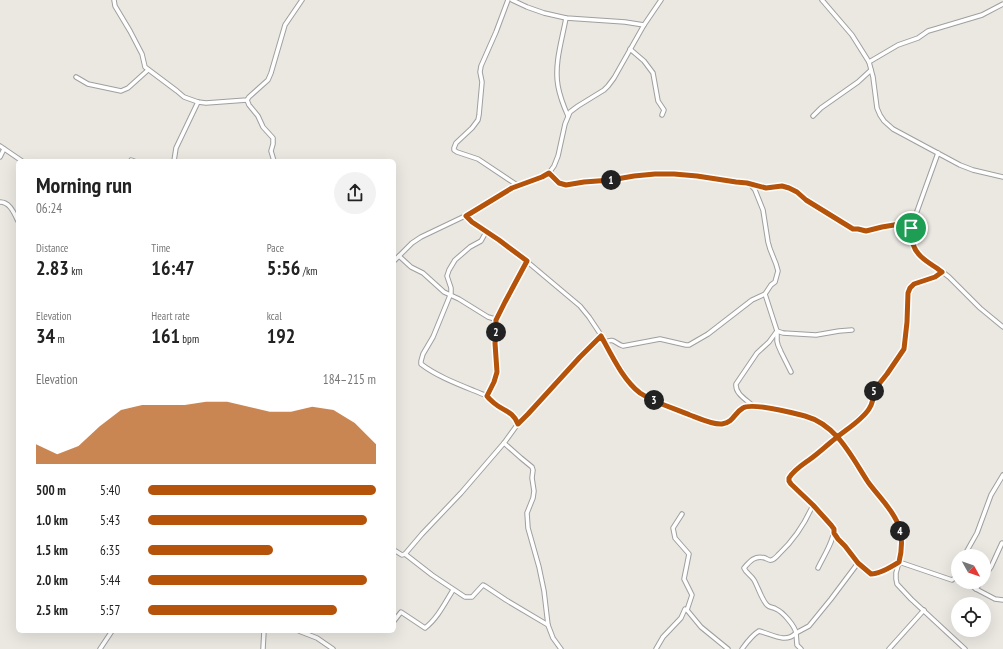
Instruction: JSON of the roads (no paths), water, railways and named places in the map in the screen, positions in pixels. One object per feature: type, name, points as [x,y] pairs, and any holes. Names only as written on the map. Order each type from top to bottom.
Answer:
[{"type":"street","points":[[114,0],[115,6],[142,54],[144,65],[148,70],[180,94],[198,102],[206,103],[247,100],[268,80],[285,25],[302,0]]},
{"type":"street","points":[[508,0],[481,66],[480,72],[482,82],[478,120],[456,143],[454,150],[478,159],[517,185]]},
{"type":"street","points":[[512,0],[544,13],[566,18],[644,25]]},
{"type":"street","points":[[396,258],[412,243],[421,237],[466,216],[517,185],[537,179],[549,173],[558,156],[568,116],[573,109],[595,96],[608,86],[644,25],[661,0]]},
{"type":"street","points":[[822,0],[852,35],[869,62],[878,108],[884,121],[893,129],[960,165],[973,170],[1003,177]]},
{"type":"street","points":[[869,62],[898,45],[918,38],[928,31],[982,15],[1003,4]]},
{"type":"street","points":[[566,18],[557,72],[558,87],[568,116]]},
{"type":"street","points":[[630,49],[644,61],[653,73],[658,101],[664,110],[662,115]]},
{"type":"street","points":[[76,77],[88,84],[121,91],[128,88],[148,70]]},
{"type":"street","points":[[813,116],[821,108],[858,82],[871,70]]},
{"type":"street","points":[[247,100],[258,116],[263,127],[273,138],[271,151],[274,159]]},
{"type":"street","points":[[174,159],[176,148],[198,102]]},
{"type":"street","points":[[0,146],[19,159]]},
{"type":"street","points":[[0,157],[4,149]]},
{"type":"street","points":[[938,154],[911,228],[913,246],[918,254],[942,272],[980,308],[1003,327]]},
{"type":"street","points":[[549,173],[559,183],[566,185],[634,176],[674,174],[747,183],[766,188],[782,186],[797,192],[806,200],[853,229],[866,231],[900,224],[911,228]]},
{"type":"street","points":[[605,342],[613,340],[623,346],[660,339],[686,345],[708,334],[752,300],[765,294],[775,282],[778,271],[768,242],[761,203],[755,190],[747,183]]},
{"type":"street","points":[[0,202],[5,202],[16,217]]},
{"type":"street","points":[[466,216],[472,222],[527,261],[580,306],[589,317],[613,358],[631,384],[639,392],[649,398],[666,406],[719,425],[730,421],[743,408],[748,406],[776,409],[806,416],[820,422],[838,437],[869,482],[885,502],[898,524],[901,555],[896,573],[897,584],[911,599],[966,649]]},
{"type":"street","points":[[486,232],[481,241],[470,247],[455,260],[449,270],[447,276],[451,293],[433,337],[423,354],[421,364],[450,380],[487,396],[495,404],[512,415],[518,424]]},
{"type":"street","points":[[399,256],[411,267],[423,272],[440,289],[488,317],[496,320]]},
{"type":"street","points":[[487,396],[497,372],[495,343],[496,320],[527,261]]},
{"type":"street","points":[[942,272],[935,277],[911,286],[908,293],[904,349],[887,374],[874,388],[873,398],[869,409],[838,437],[793,471],[789,481],[834,529],[834,533],[858,563],[871,574],[884,570],[899,562],[951,580]]},
{"type":"street","points":[[765,294],[777,331],[778,345],[791,372]]},
{"type":"street","points":[[777,331],[816,336],[839,330],[852,330]]},
{"type":"street","points":[[754,406],[740,394],[735,386],[758,353],[777,331]]},
{"type":"street","points":[[405,554],[461,493],[504,443],[518,424],[601,336]]},
{"type":"street","points":[[504,443],[533,470],[532,478],[534,491],[527,513],[528,528],[544,591],[548,625],[553,638],[561,649]]},
{"type":"street","points":[[968,549],[977,533],[991,495],[1003,475]]},
{"type":"street","points":[[801,649],[797,645],[795,629],[783,615],[776,609],[766,604],[753,579],[744,570],[744,568],[754,558],[760,557],[772,560],[779,554],[803,524],[813,505]]},
{"type":"street","points":[[656,649],[663,637],[681,618],[684,610],[687,610],[692,595],[684,579],[689,554],[675,538],[673,528],[682,514]]},
{"type":"street","points":[[818,568],[834,533]]},
{"type":"street","points":[[991,567],[1002,543]]},
{"type":"street","points":[[396,551],[402,555],[405,554],[453,590],[465,597],[472,597],[483,585],[548,625]]},
{"type":"street","points":[[742,649],[756,633],[760,631],[786,639],[808,626],[831,599],[858,563]]},
{"type":"street","points":[[976,589],[995,599],[1003,600]]},
{"type":"street","points":[[396,618],[401,612],[425,628],[442,609],[453,590]]},
{"type":"street","points":[[687,610],[701,627],[728,649]]},
{"type":"street","points":[[889,649],[924,610]]},
{"type":"street","points":[[100,649],[111,633]]},
{"type":"street","points":[[263,649],[264,633]]},
{"type":"street","points":[[304,633],[317,638],[333,649]]}]
